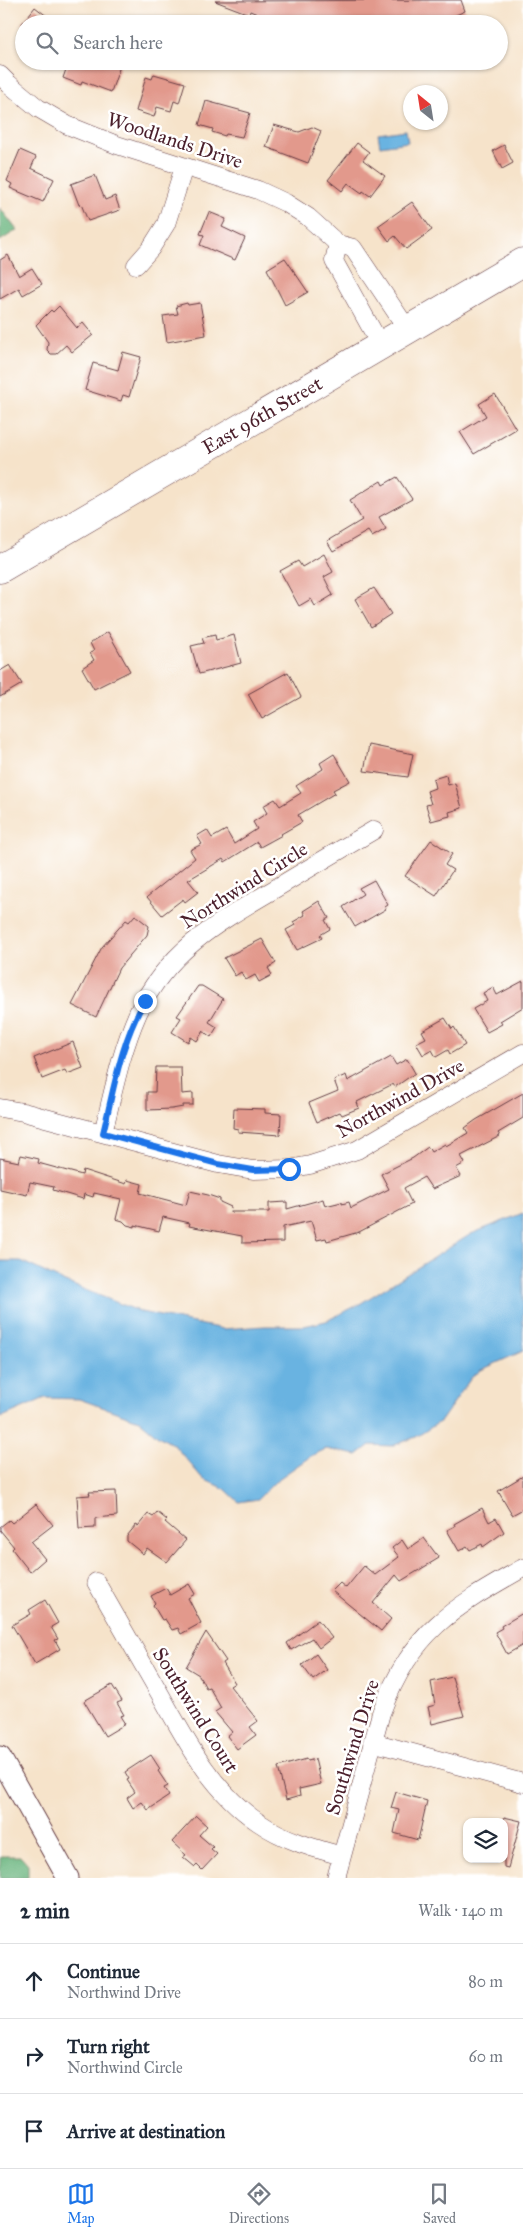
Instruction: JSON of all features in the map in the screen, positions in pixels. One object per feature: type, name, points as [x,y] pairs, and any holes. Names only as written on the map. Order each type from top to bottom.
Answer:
[{"type":"main road","name":"East 96th Street","points":[[0,569],[523,262]]},
{"type":"street","name":"Woodlands Drive","points":[[0,74],[38,108],[90,136],[235,182],[286,203],[308,217],[338,244],[354,248],[408,330]]},
{"type":"street","points":[[136,264],[151,248],[166,224],[184,167]]},
{"type":"street","points":[[338,244],[334,261],[380,346]]},
{"type":"street","name":"Northwind Circle","points":[[103,1133],[124,1051],[138,1012],[163,972],[177,955],[217,923],[374,830]]},
{"type":"street","name":"Northwind Drive","points":[[0,1108],[23,1112],[218,1164],[253,1170],[289,1169],[310,1165],[357,1150],[523,1053]]},
{"type":"street","name":"Southwind Drive","points":[[336,1878],[372,1742],[391,1687],[408,1656],[425,1635],[468,1599],[523,1568]]},
{"type":"street","name":"Southwind Court","points":[[96,1582],[194,1754],[217,1786],[243,1811],[272,1831],[308,1847],[342,1856]]},
{"type":"street","points":[[372,1742],[523,1783]]},
{"type":"street","points":[[0,1757],[68,1878]]},
{"type":"green space","points":[[0,208],[17,230],[0,241]]},
{"type":"green space","points":[[0,1856],[20,1856],[28,1865],[28,1878],[0,1878]]},
{"type":"water","points":[[406,130],[408,142],[380,146],[378,134]]},
{"type":"water","points":[[523,1213],[523,1351],[481,1370],[471,1378],[441,1421],[416,1437],[392,1446],[370,1445],[357,1455],[326,1449],[311,1456],[277,1480],[258,1499],[239,1502],[225,1489],[203,1479],[174,1445],[158,1436],[139,1420],[79,1399],[45,1398],[0,1418],[0,1261],[21,1261],[65,1282],[141,1312],[223,1329],[304,1326],[326,1321],[358,1305],[471,1234]]},
{"type":"building","points":[[461,0],[465,11],[456,15],[260,15],[250,11],[249,14],[215,1]]},
{"type":"building","points":[[35,7],[45,15],[29,15]]},
{"type":"building","points":[[66,70],[119,70],[111,92],[82,81],[81,85],[63,78]]},
{"type":"building","points":[[154,74],[185,83],[179,103],[174,101],[171,111],[157,107],[154,117],[136,111],[146,77],[152,79]]},
{"type":"building","points":[[206,101],[250,113],[242,137],[226,134],[225,136],[212,132],[213,129],[199,125]]},
{"type":"building","points":[[274,125],[299,132],[312,127],[321,131],[308,163],[266,147]]},
{"type":"building","points":[[357,143],[369,152],[363,160],[385,176],[370,196],[348,183],[342,191],[328,180]]},
{"type":"building","points":[[504,145],[513,163],[502,169],[493,151]]},
{"type":"building","points":[[20,150],[36,157],[31,168],[54,179],[43,202],[10,188],[12,184],[7,181]]},
{"type":"building","points":[[95,175],[105,200],[115,196],[120,210],[88,221],[71,184]]},
{"type":"building","points":[[412,202],[432,230],[406,249],[395,236],[389,241],[378,226]]},
{"type":"building","points":[[209,212],[226,219],[222,227],[245,238],[235,260],[200,245],[204,235],[200,234]]},
{"type":"building","points":[[8,255],[19,276],[32,268],[42,284],[23,295],[19,288],[0,299],[0,260]]},
{"type":"building","points":[[285,258],[308,292],[285,305],[267,269]]},
{"type":"building","points":[[187,303],[188,305],[200,303],[206,335],[167,342],[163,316],[178,314],[176,306]]},
{"type":"building","points":[[59,306],[77,328],[83,323],[93,335],[72,352],[66,345],[56,354],[51,354],[47,350],[48,342],[36,325],[51,310],[53,312]]},
{"type":"building","points":[[123,352],[141,357],[129,397],[123,395],[121,401],[85,390],[93,363],[118,370]]},
{"type":"building","points":[[495,394],[516,429],[474,454],[460,432],[486,416],[479,404]]},
{"type":"building","points":[[397,477],[412,499],[379,517],[386,529],[372,537],[368,531],[333,551],[327,541],[362,520],[350,500],[381,481],[383,485]]},
{"type":"building","points":[[324,554],[333,572],[324,577],[333,595],[315,606],[311,599],[299,606],[280,571],[298,561],[302,567]]},
{"type":"building","points":[[374,588],[391,614],[371,627],[355,599]]},
{"type":"building","points":[[108,632],[130,671],[94,689],[82,668],[94,660],[90,653],[94,651],[90,643]]},
{"type":"building","points":[[215,635],[216,640],[234,635],[241,663],[199,674],[191,646],[204,643],[202,638]]},
{"type":"building","points":[[10,665],[22,684],[0,697],[0,671]]},
{"type":"building","points":[[288,672],[301,697],[262,719],[248,694]]},
{"type":"building","points":[[369,745],[413,754],[408,777],[364,771]]},
{"type":"building","points":[[334,754],[350,781],[333,790],[335,793],[298,815],[302,822],[282,835],[260,847],[257,842],[225,862],[223,859],[188,880],[198,892],[185,902],[183,899],[162,915],[147,897],[195,858],[190,850],[202,844],[197,836],[207,830],[212,838],[226,830],[234,844],[257,829],[253,822],[267,813],[263,806],[275,799],[280,806],[301,793],[296,786],[323,769],[320,763]]},
{"type":"building","points":[[446,775],[448,785],[455,783],[462,808],[449,812],[450,816],[431,821],[426,805],[431,804],[427,791],[435,788],[433,779]]},
{"type":"building","points":[[431,840],[452,854],[445,865],[453,870],[436,896],[405,876]]},
{"type":"building","points":[[374,880],[388,905],[385,907],[386,909],[355,927],[343,907],[363,894],[359,888]]},
{"type":"building","points":[[319,901],[329,918],[325,920],[330,929],[320,935],[322,938],[297,950],[286,930],[295,925],[293,922],[305,915],[303,911]]},
{"type":"building","points":[[135,915],[149,926],[147,935],[119,968],[96,1017],[72,1005],[102,947],[126,920],[129,922]]},
{"type":"building","points":[[262,939],[276,963],[268,968],[272,975],[259,982],[255,975],[246,980],[241,972],[235,976],[224,958]]},
{"type":"building","points":[[523,981],[523,1007],[500,1021],[502,1024],[487,1032],[473,1009],[487,1001],[483,993],[493,987],[497,995]]},
{"type":"building","points":[[198,986],[202,986],[223,999],[209,1022],[217,1027],[211,1037],[203,1031],[197,1041],[191,1037],[188,1042],[172,1032],[181,1018],[177,1016]]},
{"type":"building","points":[[445,1018],[452,1029],[454,1027],[465,1045],[450,1054],[448,1050],[436,1057],[432,1050],[423,1055],[416,1043],[426,1038],[422,1031]]},
{"type":"building","points":[[73,1042],[83,1068],[67,1074],[65,1070],[42,1079],[34,1058]]},
{"type":"building","points":[[391,1057],[396,1065],[407,1059],[415,1073],[395,1087],[393,1084],[357,1102],[359,1108],[342,1115],[340,1112],[317,1122],[309,1103],[338,1091],[334,1080],[346,1075],[348,1081]]},
{"type":"building","points":[[156,1067],[181,1067],[182,1094],[193,1093],[193,1105],[183,1105],[183,1107],[172,1109],[147,1110],[147,1092],[155,1092]]},
{"type":"building","points":[[523,1093],[523,1118],[498,1133],[500,1136],[461,1156],[465,1163],[456,1168],[461,1176],[432,1189],[424,1177],[404,1188],[412,1204],[359,1232],[327,1241],[326,1238],[317,1240],[311,1221],[283,1227],[283,1242],[242,1243],[242,1236],[189,1226],[190,1223],[163,1217],[159,1231],[127,1225],[123,1221],[116,1219],[121,1199],[94,1193],[93,1197],[84,1194],[83,1199],[53,1190],[54,1187],[30,1182],[27,1195],[0,1189],[0,1158],[19,1162],[21,1155],[39,1159],[38,1163],[82,1175],[83,1170],[126,1184],[127,1180],[142,1184],[140,1193],[186,1205],[190,1191],[220,1199],[220,1202],[231,1207],[230,1212],[269,1212],[269,1203],[287,1202],[287,1209],[323,1199],[325,1206],[349,1202],[351,1208],[389,1189],[381,1174],[413,1158],[428,1147],[431,1152],[445,1144],[446,1146],[468,1133],[465,1128],[476,1120]]},
{"type":"building","points":[[234,1108],[265,1109],[265,1113],[281,1114],[280,1135],[238,1132],[238,1129],[233,1128]]},
{"type":"building","points":[[523,1476],[523,1509],[512,1515],[498,1491]]},
{"type":"building","points":[[116,1491],[117,1516],[95,1518],[95,1528],[79,1529],[77,1496],[90,1495],[89,1492]]},
{"type":"building","points":[[36,1504],[53,1525],[31,1542],[45,1559],[30,1572],[12,1549],[14,1547],[0,1530],[0,1527],[9,1520],[12,1523]]},
{"type":"building","points":[[482,1508],[489,1522],[496,1518],[504,1532],[483,1547],[482,1544],[470,1550],[467,1546],[459,1551],[447,1530]]},
{"type":"building","points":[[157,1512],[167,1520],[165,1522],[186,1540],[167,1562],[147,1548],[143,1554],[127,1541],[127,1536],[136,1525],[138,1526],[148,1514],[153,1517]]},
{"type":"building","points":[[424,1538],[439,1558],[401,1581],[396,1575],[373,1603],[391,1619],[381,1631],[332,1591],[340,1583],[346,1588],[364,1566],[375,1575],[399,1557],[392,1548],[402,1540],[408,1549]]},
{"type":"building","points":[[189,1584],[195,1594],[188,1598],[201,1623],[181,1634],[178,1628],[172,1630],[165,1619],[162,1620],[153,1605],[155,1603],[151,1596],[166,1588],[170,1595]]},
{"type":"building","points":[[45,1600],[58,1623],[51,1627],[58,1639],[55,1640],[60,1649],[35,1664],[12,1625],[31,1614],[29,1610]]},
{"type":"building","points":[[523,1613],[523,1645],[507,1654],[495,1632],[502,1628],[501,1626]]},
{"type":"building","points":[[318,1620],[332,1638],[319,1648],[312,1638],[291,1650],[287,1643]]},
{"type":"building","points":[[206,1632],[226,1661],[223,1663],[235,1683],[230,1686],[258,1721],[250,1727],[256,1735],[237,1749],[227,1736],[232,1732],[215,1712],[221,1708],[209,1687],[206,1688],[199,1675],[186,1667]]},
{"type":"building","points":[[316,1654],[327,1670],[313,1680],[302,1665]]},
{"type":"building","points":[[452,1677],[464,1716],[432,1724],[428,1707],[435,1705],[431,1682]]},
{"type":"building","points":[[112,1685],[122,1701],[117,1703],[124,1715],[120,1716],[125,1724],[105,1736],[84,1701]]},
{"type":"building","points":[[151,1755],[160,1769],[158,1771],[168,1786],[164,1788],[169,1796],[148,1810],[142,1802],[133,1808],[127,1798],[135,1792],[127,1780],[129,1779],[125,1772]]},
{"type":"building","points":[[307,1759],[308,1761],[315,1759],[321,1784],[299,1789],[300,1796],[286,1800],[278,1767]]},
{"type":"building","points":[[396,1792],[427,1801],[418,1840],[394,1833],[399,1810],[391,1808]]},
{"type":"building","points":[[196,1816],[207,1826],[199,1835],[213,1847],[211,1849],[217,1854],[202,1870],[183,1857],[186,1855],[172,1842]]},
{"type":"building","points":[[504,1817],[521,1821],[508,1868],[504,1867],[504,1863],[508,1863],[508,1818]]},
{"type":"route","points":[[145,1001],[138,1012],[128,1038],[103,1133],[218,1164],[253,1170],[289,1169]]}]
